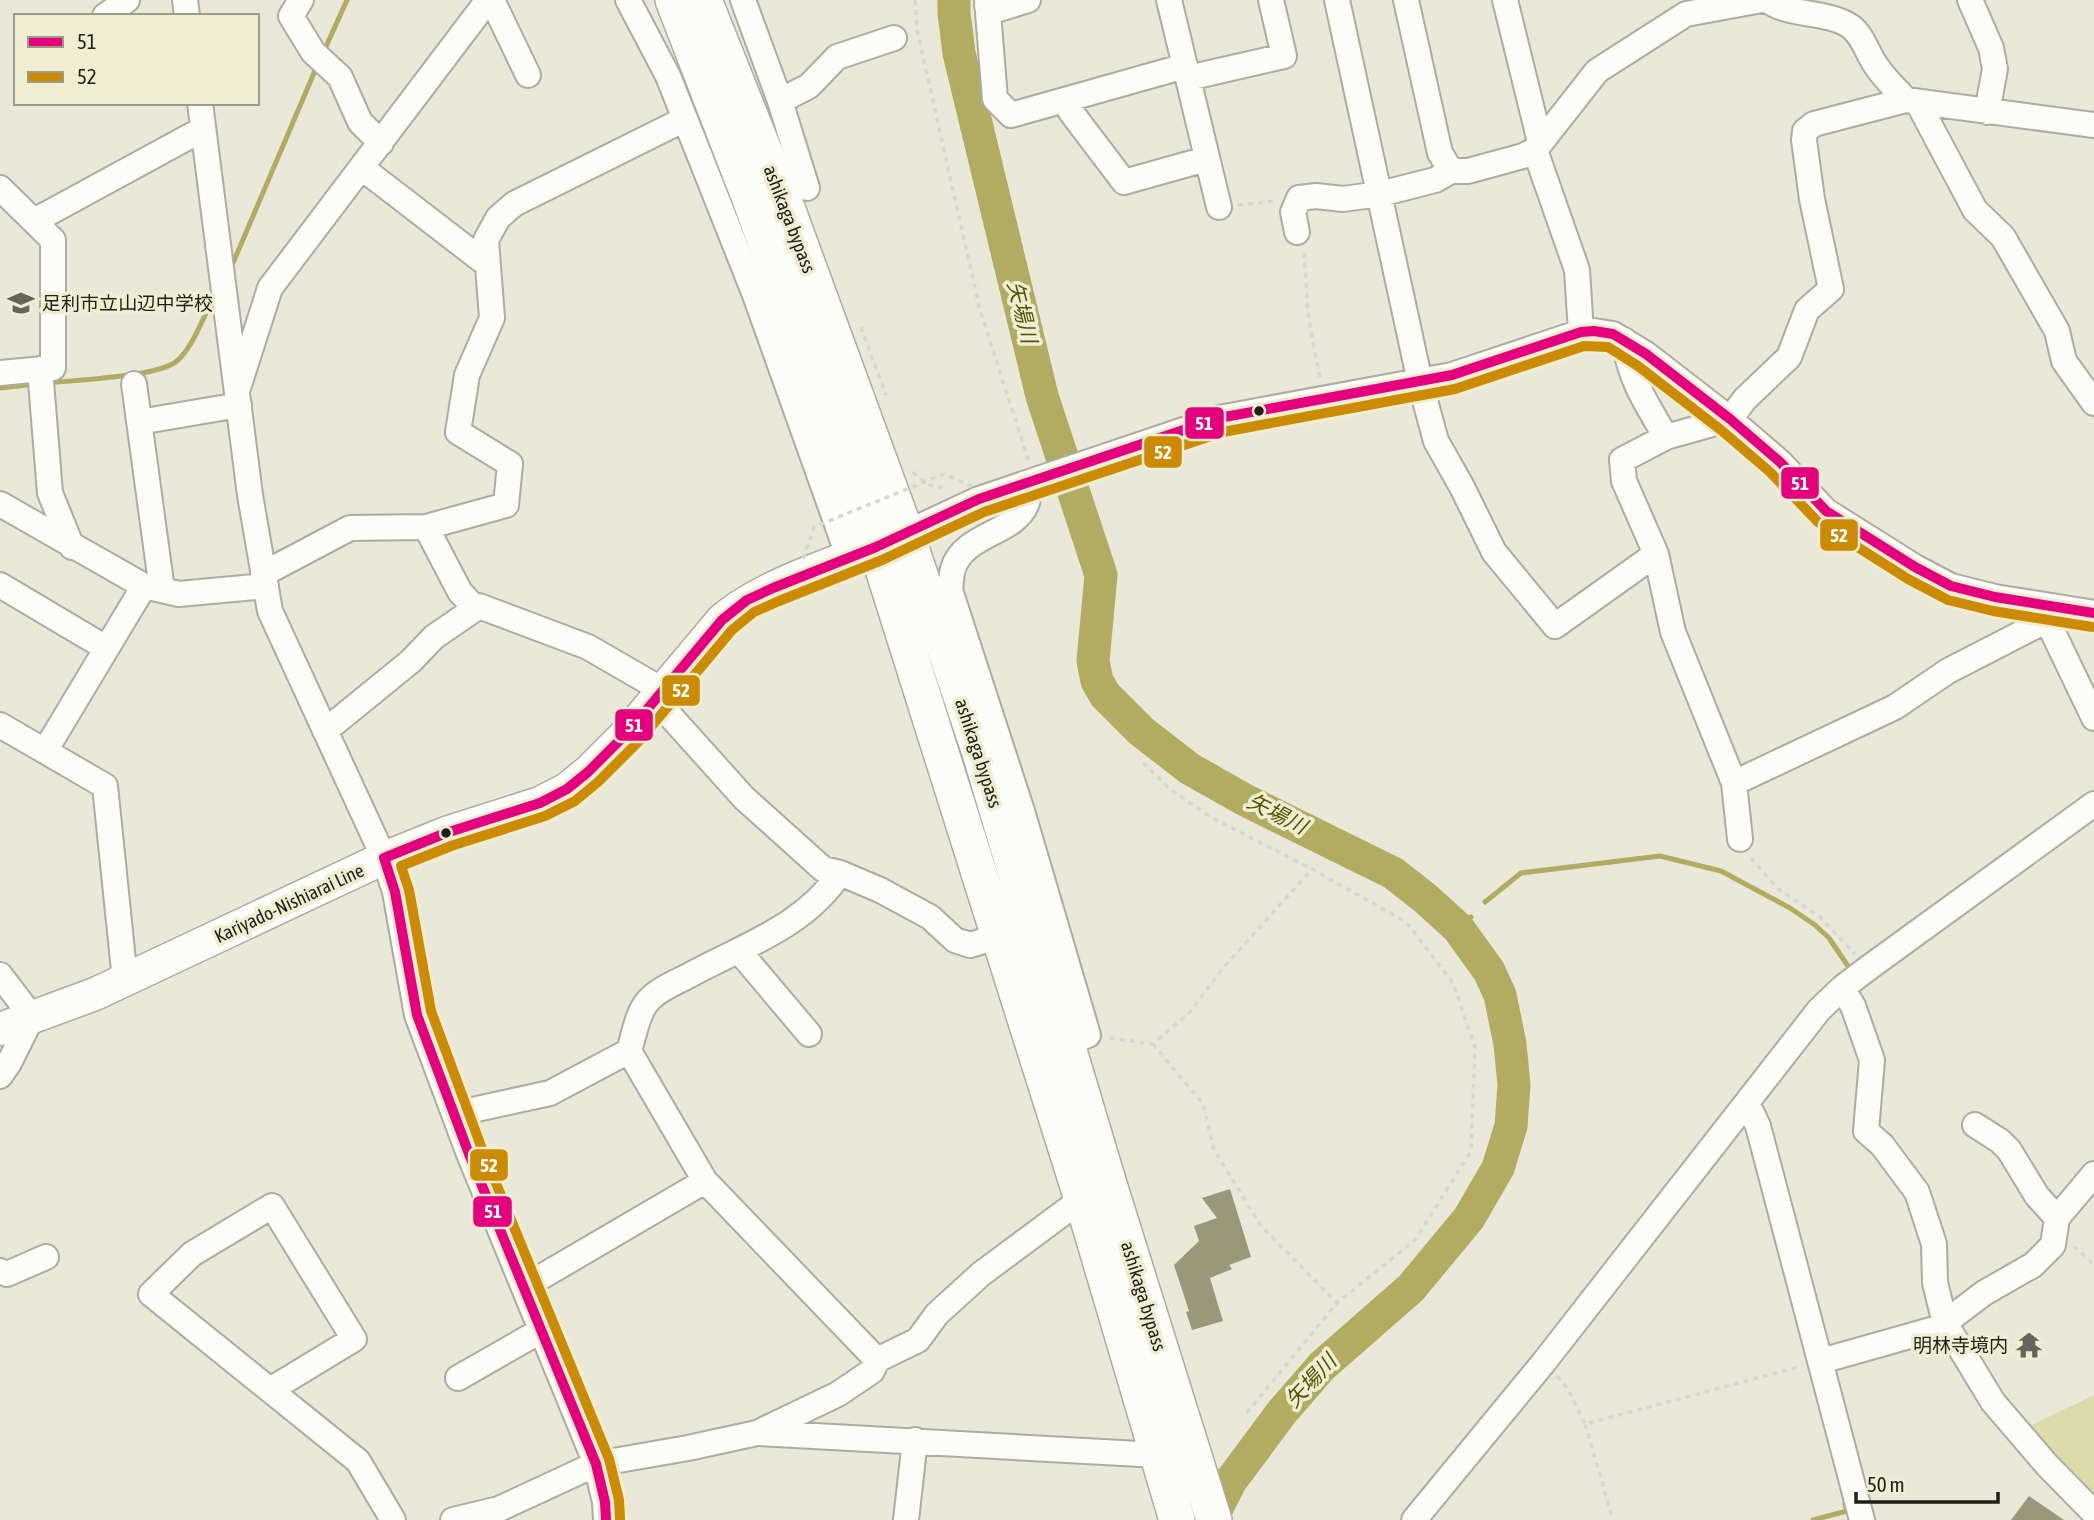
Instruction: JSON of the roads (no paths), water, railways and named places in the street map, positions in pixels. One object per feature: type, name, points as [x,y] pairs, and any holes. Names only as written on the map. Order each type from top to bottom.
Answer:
[{"type":"highway","points":[[723,0],[797,198]]},
{"type":"highway","name":"ashikaga bypass","points":[[676,3],[797,198],[877,546],[980,753],[1078,1040],[1214,1520]]},
{"type":"highway","name":"ashikaga bypass","points":[[676,3],[877,546],[1082,1199],[1176,1517]]},
{"type":"main road","name":"Kariyado-Nishiarai Line","points":[[0,1029],[125,980],[384,858],[446,833],[540,803],[567,789],[608,753],[735,608],[773,588],[877,546]]},
{"type":"street","points":[[107,14],[127,0]]},
{"type":"street","points":[[301,0],[292,16],[313,52],[340,77],[360,122],[381,143]]},
{"type":"street","points":[[238,399],[270,288],[490,0],[528,75]]},
{"type":"street","points":[[628,0],[668,76],[755,295],[877,546],[967,497],[1036,480],[1219,418],[1452,375],[1581,332],[1603,332],[1624,340],[1730,419],[1796,476],[1826,511],[1914,567],[1951,586],[2048,613],[2094,612]]},
{"type":"street","points":[[743,0],[780,101],[797,198]]},
{"type":"street","points":[[987,3],[999,9],[1028,0]]},
{"type":"street","points":[[1169,0],[1219,207]]},
{"type":"street","points":[[987,3],[995,99],[1011,115],[1187,72],[1284,57],[1272,0]]},
{"type":"street","points":[[1337,0],[1420,382],[1436,441],[1494,552],[1555,626],[1656,554]]},
{"type":"street","points":[[1406,0],[1440,153],[1451,171]]},
{"type":"street","points":[[1505,0],[1538,146],[1577,270],[1581,332]]},
{"type":"street","points":[[1297,232],[1293,212],[1299,198],[1317,195],[1343,199],[1380,194],[1435,180],[1451,171],[1468,171],[1523,156],[1538,146],[1597,71],[1686,14],[1765,0],[1775,6],[1824,15],[1852,27],[1861,38],[1875,65],[1912,102],[1975,210],[2003,237],[2057,331],[2064,361],[2094,403]]},
{"type":"street","points":[[1970,0],[1991,48],[1995,69],[1987,112]]},
{"type":"street","points":[[780,101],[809,86],[837,57],[894,38]]},
{"type":"street","points":[[1065,100],[1071,112],[1124,182],[1206,159]]},
{"type":"street","points":[[1740,839],[1734,783],[1673,632],[1656,554],[1625,481],[1622,460],[1666,438],[1730,419],[1745,398],[1789,357],[1807,310],[1831,289],[1812,199],[1805,131],[1814,124],[1912,102],[2094,125]]},
{"type":"street","points":[[200,105],[250,495],[270,611],[384,858],[395,892],[417,1015],[454,1114],[596,1464],[606,1502],[606,1520]]},
{"type":"street","points":[[0,504],[72,547],[153,588],[179,594],[265,580],[350,528],[426,527],[506,505],[510,464],[458,432],[467,375],[492,318],[486,240],[498,218],[514,204],[685,119]]},
{"type":"street","points":[[34,221],[203,130]]},
{"type":"street","points":[[362,168],[488,265]]},
{"type":"street","points":[[0,188],[53,240],[53,368],[0,373]]},
{"type":"street","points":[[1624,340],[1627,364],[1636,387],[1666,438]]},
{"type":"street","points":[[40,369],[50,493],[72,547]]},
{"type":"street","points":[[45,751],[106,648],[153,588],[134,384]]},
{"type":"street","points":[[139,422],[238,399]]},
{"type":"street","points":[[1036,480],[1026,506],[1020,513],[975,542],[960,556],[953,568],[950,590],[1022,811],[1078,1040]]},
{"type":"street","points":[[426,527],[460,592],[475,608]]},
{"type":"street","points":[[0,585],[106,648]]},
{"type":"street","points":[[325,731],[411,661],[434,637],[479,606],[588,647],[660,695],[744,798],[823,869],[840,873],[880,890],[930,917],[955,940],[970,945],[1000,936]]},
{"type":"street","points":[[2048,613],[2094,718]]},
{"type":"street","points":[[1734,783],[1895,707],[1948,671],[2048,613]]},
{"type":"street","points":[[0,725],[105,786],[125,980]]},
{"type":"street","points":[[1414,1520],[1544,1362],[1801,1031],[1842,988],[2094,804]]},
{"type":"street","points":[[454,1114],[550,1093],[629,1051],[648,1001],[704,968],[764,940],[818,900],[840,873]]},
{"type":"street","points":[[739,951],[809,1034]]},
{"type":"street","points":[[0,975],[33,1017],[0,1076]]},
{"type":"street","points":[[1842,988],[1853,1006],[1872,1060],[1866,1131],[1882,1146],[1917,1192],[1934,1244],[1935,1283],[1945,1323],[1993,1402],[2047,1465],[2094,1513]]},
{"type":"street","points":[[629,1051],[705,1181],[877,1360]]},
{"type":"street","points":[[1744,1105],[1752,1113],[1758,1126],[1862,1520]]},
{"type":"street","points":[[1975,1125],[2010,1150],[2036,1196],[2057,1218]]},
{"type":"street","points":[[1821,1361],[1938,1328],[1984,1293],[2017,1275],[2047,1253],[2053,1245],[2057,1218],[2094,1174]]},
{"type":"street","points":[[524,1287],[705,1181]]},
{"type":"street","points":[[453,1520],[499,1509],[596,1464],[757,1433],[838,1394],[872,1371],[877,1360],[918,1340],[937,1314],[981,1274],[1082,1199]]},
{"type":"street","points":[[270,1390],[354,1339],[272,1206],[192,1254],[151,1294],[358,1461],[393,1520]]},
{"type":"street","points":[[0,1271],[8,1273],[46,1256]]},
{"type":"street","points":[[458,1378],[542,1330]]},
{"type":"street","points":[[757,1433],[1158,1455]]},
{"type":"street","points":[[906,1520],[915,1440]]},
{"type":"waterway","points":[[324,51],[347,0]]},
{"type":"waterway","name":"矢場川","points":[[954,0],[959,53],[1042,396],[1101,575],[1093,661],[1097,681],[1105,695],[1141,731],[1190,769],[1245,800],[1393,873],[1425,898],[1458,928],[1489,971],[1500,995],[1510,1044],[1514,1085],[1511,1126],[1498,1168],[1469,1218],[1411,1288],[1322,1366],[1282,1412],[1230,1482],[1211,1520]]},
{"type":"waterway","points":[[233,263],[317,66]]},
{"type":"waterway","points":[[48,383],[135,374],[167,366],[177,361],[187,349],[210,305]]},
{"type":"waterway","points":[[0,388],[35,384]]},
{"type":"waterway","points":[[1485,902],[1521,873],[1660,856],[1721,871],[1790,908],[1829,938],[1850,969]]},
{"type":"waterway","points":[[1458,928],[1471,917]]},
{"type":"waterway","points":[[1813,1520],[1847,1511],[1845,1504]]},
{"type":"place","name":"足利市立山辺中学校","points":[[21,303]]},
{"type":"place","name":"明林寺境内","points":[[2029,1345]]}]
